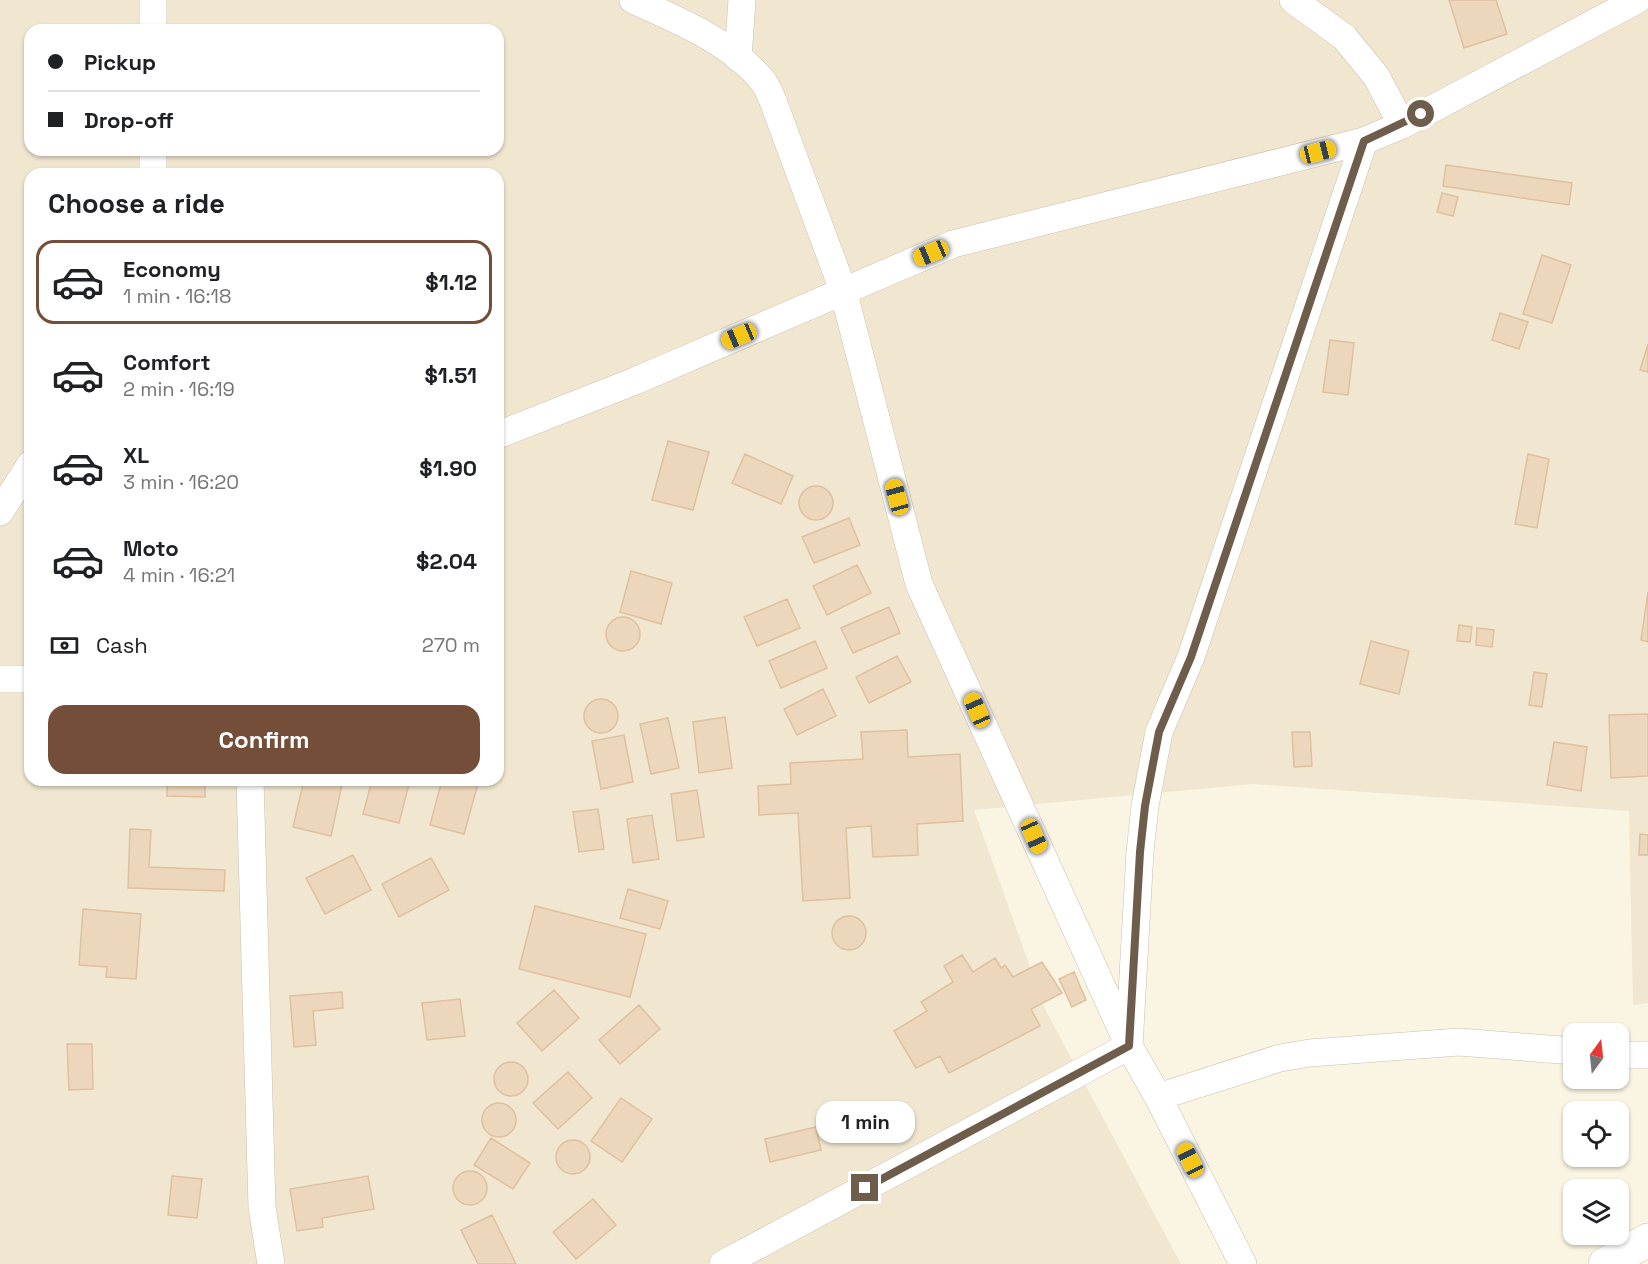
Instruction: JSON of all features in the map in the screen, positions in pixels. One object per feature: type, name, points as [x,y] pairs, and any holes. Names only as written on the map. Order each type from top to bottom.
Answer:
[{"type":"main road","points":[[1605,1264],[1648,1240]]},
{"type":"street","points":[[153,0],[153,24]]},
{"type":"street","points":[[633,0],[696,28],[738,58],[762,81],[773,101],[843,290],[920,584],[1129,1046],[1158,1097],[1243,1264]]},
{"type":"street","points":[[738,58],[742,0]]},
{"type":"street","points":[[1293,0],[1344,37],[1376,76],[1402,124]]},
{"type":"street","points":[[504,433],[635,381],[953,244],[1364,141],[1402,124],[1637,0]]},
{"type":"street","points":[[1129,1046],[1140,852],[1145,806],[1159,732],[1191,657],[1364,141]]},
{"type":"street","points":[[0,513],[24,475]]},
{"type":"street","points":[[0,679],[24,679]]},
{"type":"street","points":[[250,786],[262,1208],[271,1264]]},
{"type":"street","points":[[1158,1097],[1280,1058],[1310,1053],[1459,1042],[1563,1050]]},
{"type":"street","points":[[723,1264],[1129,1046]]},
{"type":"street","points":[[1629,1055],[1648,1055]]},
{"type":"shaded area","points":[[0,0],[1648,0],[1648,1003],[1633,1005],[1629,811],[1253,784],[974,810],[1045,1009],[1181,1264],[0,1264]]},
{"type":"building","points":[[1449,0],[1496,0],[1507,34],[1464,48]]},
{"type":"building","points":[[1446,165],[1572,183],[1569,205],[1443,186]]},
{"type":"building","points":[[1442,193],[1458,197],[1453,216],[1437,212]]},
{"type":"building","points":[[1542,255],[1571,265],[1552,323],[1523,314]]},
{"type":"building","points":[[1500,313],[1528,322],[1519,349],[1492,340]]},
{"type":"building","points":[[1330,340],[1354,343],[1348,395],[1323,392]]},
{"type":"building","points":[[1648,344],[1648,372],[1640,370]]},
{"type":"building","points":[[668,441],[709,452],[693,510],[652,500]]},
{"type":"building","points":[[745,454],[793,476],[781,504],[732,483]]},
{"type":"building","points":[[1528,454],[1549,459],[1537,528],[1515,524]]},
{"type":"building","points":[[816,486],[828,491],[833,503],[828,515],[816,520],[804,515],[799,503],[804,491]]},
{"type":"building","points":[[849,518],[860,545],[814,563],[802,537]]},
{"type":"building","points":[[857,565],[871,593],[827,615],[813,586]]},
{"type":"building","points":[[631,571],[672,583],[661,624],[620,612]]},
{"type":"building","points":[[1648,592],[1648,642],[1641,640]]},
{"type":"building","points":[[787,599],[800,628],[757,646],[744,617]]},
{"type":"building","points":[[889,607],[900,633],[853,653],[841,628]]},
{"type":"building","points":[[623,617],[635,622],[640,634],[635,646],[623,651],[611,646],[606,634],[611,622]]},
{"type":"building","points":[[1459,625],[1472,627],[1470,642],[1457,641]]},
{"type":"building","points":[[1477,628],[1494,630],[1492,647],[1476,645]]},
{"type":"building","points":[[815,641],[827,668],[781,688],[769,661]]},
{"type":"building","points":[[1371,641],[1409,651],[1399,694],[1360,684]]},
{"type":"building","points":[[897,656],[911,682],[869,703],[856,677]]},
{"type":"building","points":[[1534,672],[1547,674],[1542,707],[1529,705]]},
{"type":"building","points":[[823,689],[836,716],[797,735],[784,709]]},
{"type":"building","points":[[601,699],[613,704],[618,716],[613,728],[601,733],[589,728],[584,716],[589,704]]},
{"type":"building","points":[[1648,714],[1648,776],[1611,778],[1609,715]]},
{"type":"building","points":[[725,717],[732,768],[699,773],[693,722]]},
{"type":"building","points":[[668,718],[679,768],[651,774],[640,724]]},
{"type":"building","points":[[907,730],[908,757],[960,754],[963,821],[917,824],[918,855],[873,857],[871,826],[846,828],[850,898],[803,901],[798,813],[759,815],[758,786],[791,784],[790,763],[863,759],[861,732]]},
{"type":"building","points":[[1292,732],[1310,732],[1312,766],[1294,767]]},
{"type":"building","points":[[624,735],[633,782],[601,789],[592,741]]},
{"type":"building","points":[[1554,742],[1587,747],[1581,791],[1547,785]]},
{"type":"building","points":[[167,786],[205,786],[205,797],[167,796]]},
{"type":"building","points":[[303,786],[342,786],[331,836],[293,827]]},
{"type":"building","points":[[370,786],[408,786],[399,823],[363,814]]},
{"type":"building","points":[[440,786],[477,786],[464,834],[430,825]]},
{"type":"building","points":[[697,790],[704,837],[677,841],[671,794]]},
{"type":"building","points":[[598,809],[604,849],[579,852],[573,812]]},
{"type":"building","points":[[652,815],[659,859],[633,863],[627,819]]},
{"type":"building","points":[[130,829],[151,830],[149,867],[225,870],[224,891],[128,888]]},
{"type":"building","points":[[1640,834],[1648,835],[1648,855],[1639,855]]},
{"type":"building","points":[[353,855],[371,890],[325,914],[306,878]]},
{"type":"building","points":[[431,858],[449,890],[399,917],[382,884]]},
{"type":"building","points":[[628,889],[668,901],[660,929],[620,918]]},
{"type":"building","points":[[535,906],[646,934],[630,997],[519,969]]},
{"type":"building","points":[[83,909],[141,914],[136,979],[106,977],[107,967],[79,965]]},
{"type":"building","points":[[849,916],[861,921],[866,933],[861,945],[849,950],[837,945],[832,933],[837,921]]},
{"type":"building","points":[[962,955],[973,972],[995,958],[1001,968],[1005,965],[1013,977],[1042,962],[1062,993],[1031,1009],[1040,1026],[949,1073],[940,1056],[916,1068],[894,1031],[927,1011],[921,1002],[953,982],[944,966]]},
{"type":"building","points":[[1074,972],[1086,1000],[1072,1007],[1059,979]]},
{"type":"building","points":[[554,990],[579,1018],[542,1051],[517,1023]]},
{"type":"building","points":[[342,992],[343,1008],[313,1011],[316,1045],[294,1047],[290,996]]},
{"type":"building","points":[[460,999],[465,1036],[427,1040],[422,1003]]},
{"type":"building","points":[[639,1005],[660,1029],[620,1064],[599,1040]]},
{"type":"building","points":[[67,1044],[92,1044],[93,1089],[69,1090]]},
{"type":"building","points":[[511,1062],[523,1067],[528,1079],[523,1091],[511,1096],[499,1091],[494,1079],[499,1067]]},
{"type":"building","points":[[568,1072],[592,1098],[558,1129],[533,1103]]},
{"type":"building","points":[[621,1098],[652,1119],[622,1162],[591,1141]]},
{"type":"building","points":[[499,1103],[511,1108],[516,1120],[511,1132],[499,1137],[487,1132],[482,1120],[487,1108]]},
{"type":"building","points":[[816,1127],[821,1150],[770,1162],[765,1139]]},
{"type":"building","points":[[491,1138],[530,1163],[513,1189],[474,1165]]},
{"type":"building","points":[[573,1140],[585,1145],[590,1157],[585,1169],[573,1174],[561,1169],[556,1157],[561,1145]]},
{"type":"building","points":[[470,1171],[482,1176],[487,1188],[482,1200],[470,1205],[458,1200],[453,1188],[458,1176]]},
{"type":"building","points":[[172,1176],[202,1179],[197,1218],[168,1215]]},
{"type":"building","points":[[368,1176],[374,1209],[322,1218],[323,1227],[297,1231],[290,1189]]},
{"type":"building","points":[[593,1199],[616,1225],[576,1259],[553,1232]]},
{"type":"building","points":[[492,1215],[516,1264],[478,1264],[461,1230]]},
{"type":"route","points":[[865,1188],[1129,1046],[1140,852],[1145,806],[1159,732],[1191,657],[1364,141],[1421,114]]}]
